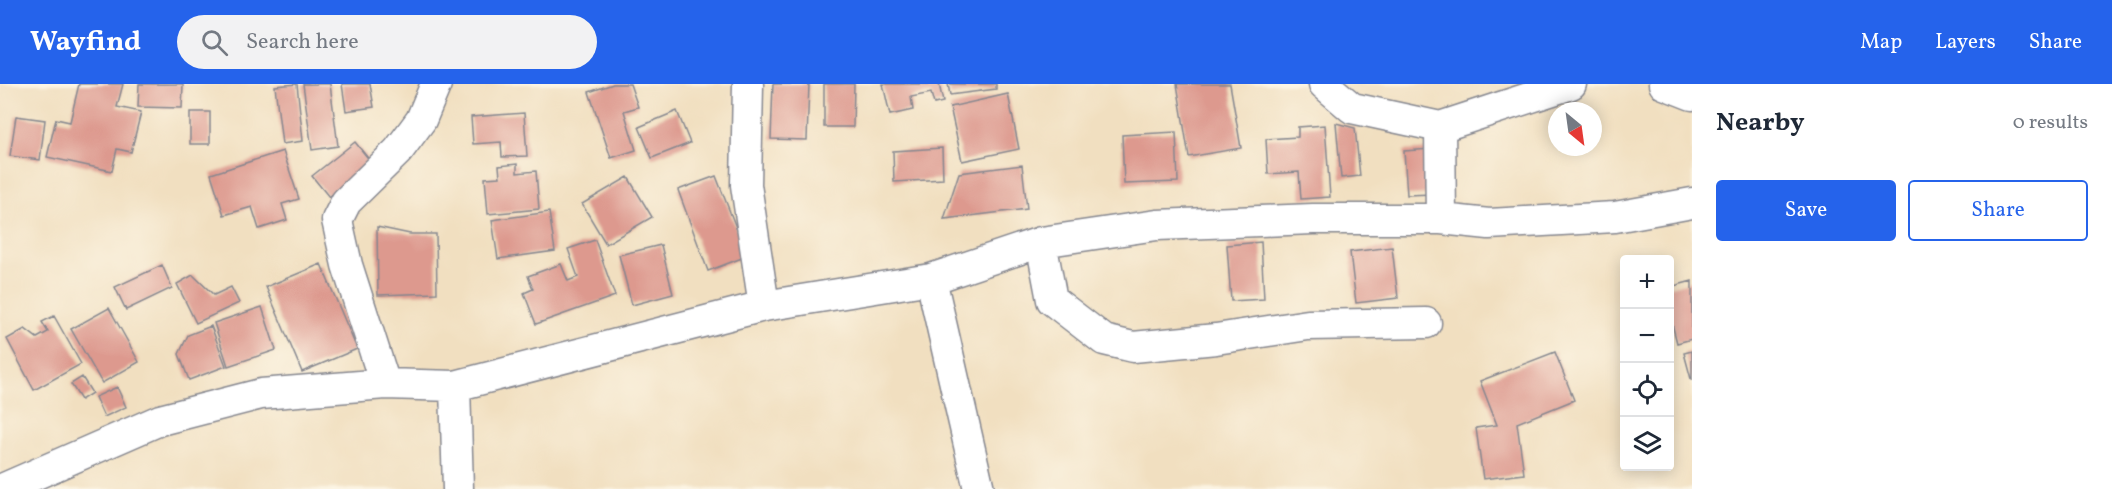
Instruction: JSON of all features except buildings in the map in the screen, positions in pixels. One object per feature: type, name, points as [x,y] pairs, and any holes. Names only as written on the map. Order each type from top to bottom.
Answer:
[{"type":"street","points":[[385,384],[347,265],[337,220],[346,202],[398,151],[421,120],[436,84]]},
{"type":"street","points":[[748,84],[746,184],[764,306]]},
{"type":"street","points":[[1324,84],[1352,108],[1440,127],[1571,84]]},
{"type":"street","points":[[1664,84],[1692,95]]},
{"type":"street","points":[[1440,127],[1441,219]]},
{"type":"street","points":[[2,489],[160,420],[261,394],[385,384],[455,386],[764,306],[931,279],[1041,242],[1157,225],[1313,219],[1441,219],[1489,224],[1603,218],[1692,203]]},
{"type":"street","points":[[1041,242],[1052,300],[1104,340],[1133,347],[1216,339],[1308,325],[1426,323]]},
{"type":"street","points":[[931,279],[979,489]]},
{"type":"street","points":[[455,386],[458,489]]}]
